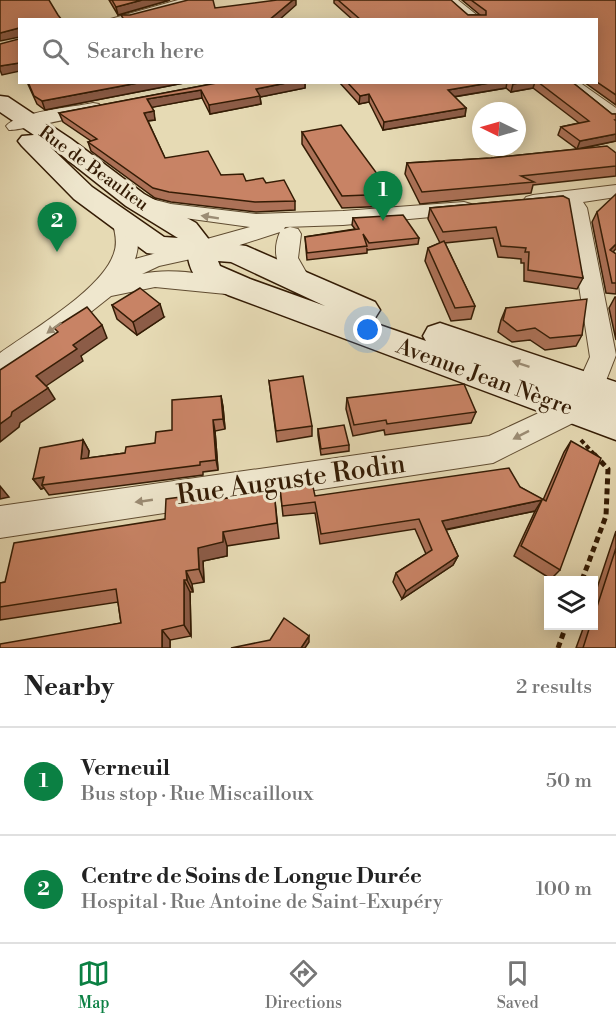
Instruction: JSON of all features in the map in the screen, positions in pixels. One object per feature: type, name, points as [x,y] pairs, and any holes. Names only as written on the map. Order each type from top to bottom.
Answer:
[{"type":"main road","name":"Rue de Beaulieu","points":[[0,102],[16,123],[83,193],[129,211],[157,246],[201,250]]},
{"type":"main road","points":[[16,123],[142,218],[201,250]]},
{"type":"main road","name":"Avenue Jean Nègre","points":[[201,250],[237,253],[364,310],[584,402],[616,424]]},
{"type":"main road","name":"Avenue Jean Nègre","points":[[201,250],[206,272],[238,287],[584,402]]},
{"type":"main road","name":"Avenue Jean Nègre","points":[[201,250],[225,268],[308,297],[364,310]]},
{"type":"street","points":[[119,18],[159,4],[193,0]]},
{"type":"street","points":[[450,0],[474,18]]},
{"type":"street","points":[[571,84],[616,116]]},
{"type":"street","points":[[16,123],[109,105]]},
{"type":"street","points":[[516,203],[616,191]]},
{"type":"street","points":[[570,198],[577,208],[603,357],[584,402]]},
{"type":"street","points":[[201,250],[221,234],[236,229],[290,226],[343,218],[480,206]]},
{"type":"street","points":[[129,211],[170,210],[290,226],[318,218]]},
{"type":"street","name":"Rue de Beaulieu","points":[[100,292],[127,256],[129,211]]},
{"type":"street","points":[[0,368],[100,292],[150,274],[201,250],[270,228],[318,218],[343,218]]},
{"type":"street","points":[[290,226],[287,262],[298,279]]},
{"type":"street","points":[[100,292],[155,279],[238,287]]},
{"type":"street","name":"Rue Auguste Rodin","points":[[0,522],[493,449],[584,402]]},
{"type":"path","points":[[584,402],[608,469],[606,516],[584,576]]},
{"type":"path","points":[[558,648],[565,630]]},
{"type":"building","points":[[0,0],[49,0],[60,18],[18,18],[18,28],[0,33]]},
{"type":"building","points":[[112,0],[142,0],[116,7]]},
{"type":"building","points":[[188,0],[213,0],[215,8],[293,0],[271,18],[123,18],[121,15],[130,15]]},
{"type":"building","points":[[338,0],[451,0],[468,15],[486,15],[486,11],[471,0],[616,0],[616,95],[598,83],[598,18],[359,18]]},
{"type":"building","points":[[18,39],[18,63],[0,66],[0,44]]},
{"type":"building","points":[[29,84],[132,84],[42,101],[34,96]]},
{"type":"building","points":[[211,84],[281,84],[256,89],[260,96],[209,105],[201,90],[147,99],[154,111],[144,113],[165,158],[208,151],[221,175],[243,174],[246,181],[263,178],[266,183],[284,180],[295,201],[255,202],[153,188],[88,142],[97,139],[59,113]]},
{"type":"building","points":[[349,84],[483,84],[448,90],[466,108],[384,122],[369,94],[360,96]]},
{"type":"building","points":[[541,84],[574,84],[612,114],[616,114],[616,134],[580,141],[561,127],[589,121]]},
{"type":"building","points":[[341,125],[392,194],[342,196],[302,132]]},
{"type":"building","points":[[607,146],[616,153],[616,166],[521,176],[534,182],[422,192],[407,163],[526,156]]},
{"type":"building","points":[[616,194],[616,244],[610,250],[616,254],[616,283],[612,283],[597,212]]},
{"type":"building","points":[[563,196],[569,199],[583,278],[528,270],[529,252],[525,252],[526,248],[501,246],[496,227],[443,232],[430,208]]},
{"type":"building","points":[[403,215],[419,238],[369,243],[363,234],[367,246],[307,253],[305,237],[359,229],[353,218]]},
{"type":"building","points":[[444,241],[475,306],[455,308],[428,248]]},
{"type":"building","points":[[140,288],[160,304],[133,322],[112,305]]},
{"type":"building","points":[[587,299],[582,335],[550,338],[535,328],[517,331],[503,320],[506,308]]},
{"type":"building","points":[[87,307],[102,325],[73,345],[77,349],[36,376],[48,388],[12,412],[11,416],[0,424],[0,370],[58,332],[54,328]]},
{"type":"building","points":[[303,376],[312,426],[276,431],[269,381]]},
{"type":"building","points":[[464,384],[476,412],[387,424],[386,420],[354,425],[347,398]]},
{"type":"building","points":[[221,396],[223,419],[213,420],[216,460],[200,462],[200,465],[42,485],[44,477],[33,479],[40,448],[83,440],[81,459],[125,453],[126,447],[155,443],[156,432],[172,430],[172,400]]},
{"type":"building","points":[[344,425],[349,445],[321,449],[318,429]]},
{"type":"building","points":[[571,441],[601,458],[560,570],[521,546],[542,500],[442,521],[458,556],[406,591],[396,573],[432,550],[419,519],[321,534],[315,502],[282,506],[280,487],[312,482],[315,496],[509,468],[520,487],[546,501]]},
{"type":"building","points":[[274,491],[277,523],[223,532],[223,542],[198,548],[199,569],[186,571],[187,580],[184,580],[184,625],[162,630],[162,648],[0,648],[0,644],[121,623],[116,589],[0,607],[0,583],[5,582],[14,543],[165,519],[166,499],[196,495],[196,503]]},
{"type":"building","points":[[616,548],[616,648],[583,648],[589,630],[598,630],[598,604]]},
{"type":"building","points":[[284,618],[309,636],[301,648],[231,648],[270,640]]},
{"type":"place","name":"Verneuil","points":[[383,221]]},
{"type":"place","name":"Centre de Soins de Longue Durée","points":[[57,252]]}]
